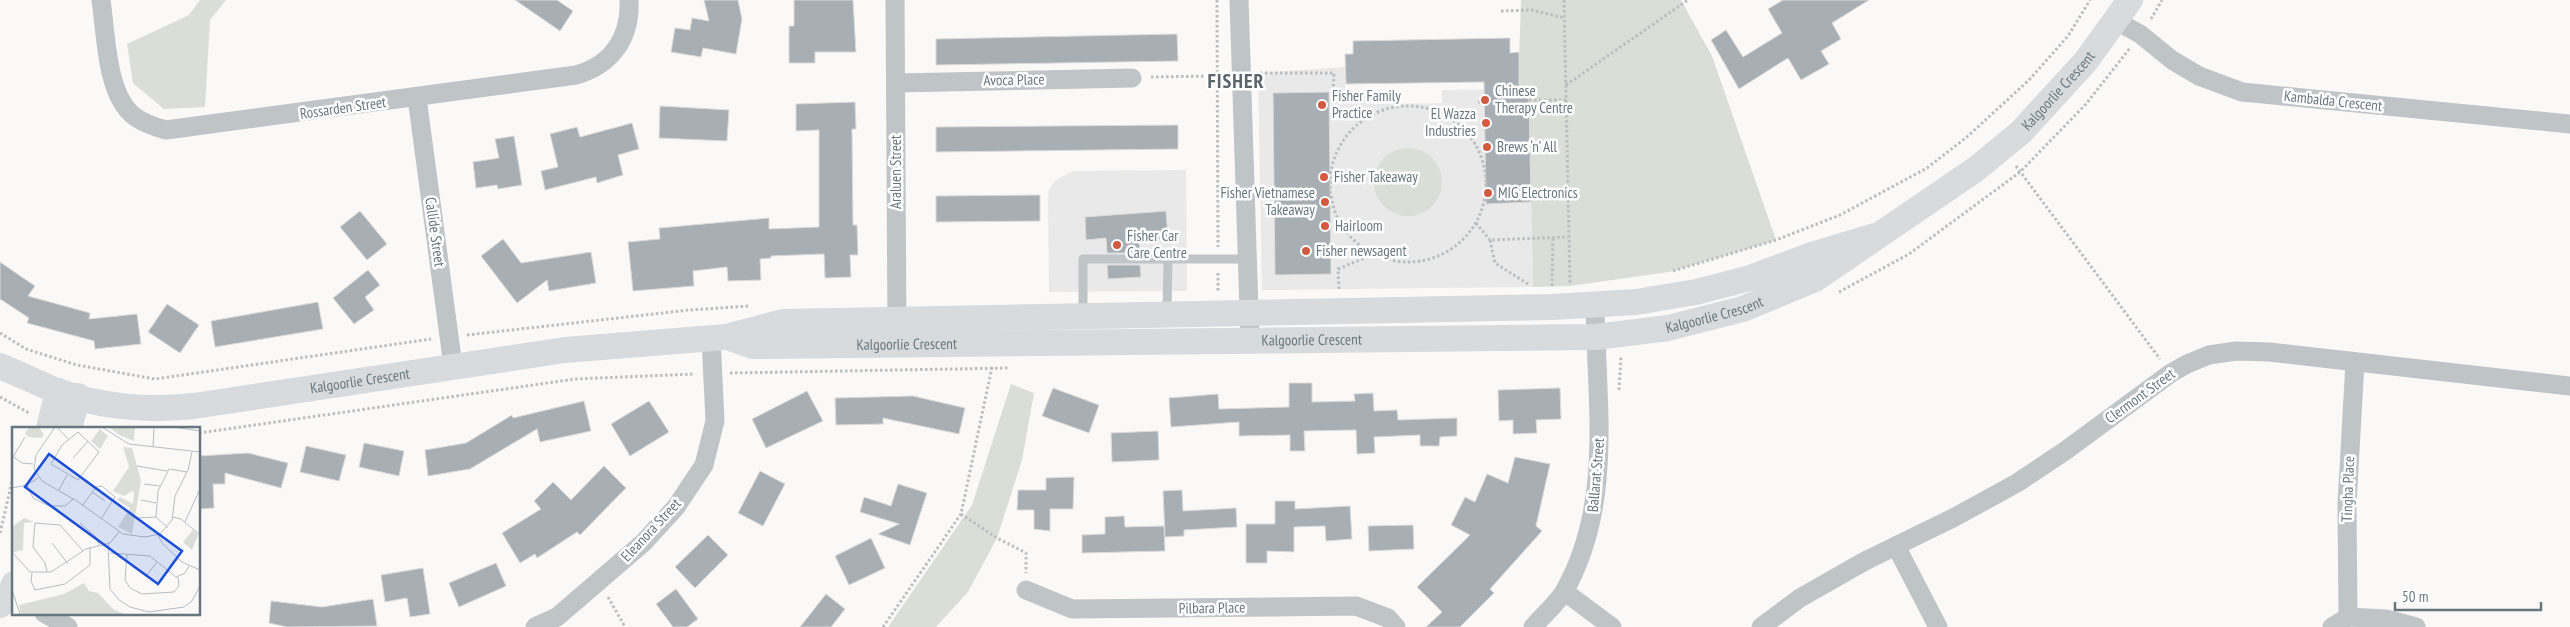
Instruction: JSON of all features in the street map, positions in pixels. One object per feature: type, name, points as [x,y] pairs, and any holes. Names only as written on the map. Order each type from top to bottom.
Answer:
[{"type":"street","name":"Rossarden Street","points":[[101,0],[113,85],[123,105],[134,116],[166,130],[416,98],[576,75],[589,71],[612,56],[620,43],[630,17],[629,0]]},
{"type":"street","name":"Araluen Street","points":[[895,0],[897,332]]},
{"type":"street","points":[[1239,0],[1250,341]]},
{"type":"street","name":"Kalgoorlie Crescent","points":[[0,366],[68,394],[159,410],[565,350],[719,338],[783,322],[897,332],[991,356],[1250,341],[1596,337],[1668,328],[1743,309],[1815,279],[1875,236],[1976,169],[2021,132],[2050,101],[2086,61],[2130,0]]},
{"type":"street","name":"Kambalda Crescent","points":[[2116,21],[2140,34],[2172,60],[2199,76],[2242,92],[2570,124]]},
{"type":"street","name":"Avoca Place","points":[[896,83],[1132,78]]},
{"type":"street","name":"Callide Street","points":[[416,98],[453,366]]},
{"type":"street","name":"Kalgoorlie Crescent","points":[[897,332],[1083,316],[1595,305],[1636,302],[1696,292],[1741,281],[1812,255],[1875,236]]},
{"type":"street","name":"Ballarat Street","points":[[1533,627],[1564,592],[1581,559],[1593,516],[1600,439],[1595,305]]},
{"type":"street","name":"Eleanora Street","points":[[535,627],[557,617],[600,582],[643,543],[676,507],[704,465],[715,421],[712,373],[719,338]]},
{"type":"street","name":"Clermont Street","points":[[1761,627],[1800,598],[2018,483],[2066,451],[2170,373],[2209,354],[2236,351],[2270,352],[2570,386]]},
{"type":"street","name":"Tingha Place","points":[[2348,617],[2346,504],[2355,362]]},
{"type":"street","points":[[50,427],[68,394]]},
{"type":"street","points":[[68,394],[69,427]]},
{"type":"street","points":[[1896,546],[1938,627]]},
{"type":"street","name":"Pilbara Place","points":[[1026,590],[1072,609],[1356,606],[1388,618],[1396,627]]},
{"type":"street","points":[[1564,592],[1612,627]]},
{"type":"street","points":[[46,614],[68,627]]},
{"type":"street","points":[[2332,627],[2348,617],[2386,619],[2416,627]]},
{"type":"lane","points":[[1083,316],[1083,259],[1247,259]]},
{"type":"lane","points":[[1167,314],[1168,259]]},
{"type":"path","points":[[1217,0],[1218,291]]},
{"type":"path","points":[[1564,0],[1570,286],[1579,285]]},
{"type":"path","points":[[1566,86],[1688,0]]},
{"type":"path","points":[[1670,272],[1776,240],[1840,215],[1927,168],[1968,136],[2029,80],[2068,36],[2090,0]]},
{"type":"path","points":[[2020,172],[2086,104],[2140,34],[2162,0]]},
{"type":"path","points":[[1501,11],[1532,10],[1564,18]]},
{"type":"path","points":[[1258,73],[1334,73],[1333,92]]},
{"type":"path","points":[[1132,78],[1218,76]]},
{"type":"path","points":[[1529,100],[1566,100]]},
{"type":"path","points":[[1478,102],[1483,102]]},
{"type":"path","points":[[1416,106],[1442,113],[1463,128],[1479,149],[1486,174],[1485,200],[1476,223],[1460,242],[1438,256],[1414,262],[1389,260],[1366,250],[1347,233],[1334,211],[1329,185],[1333,159],[1346,136],[1365,118],[1390,107],[1416,106]]},
{"type":"path","points":[[1968,136],[1978,145],[2002,148],[2170,373]]},
{"type":"path","points":[[1476,223],[1490,240],[1495,263],[1533,287]]},
{"type":"path","points":[[1552,286],[1553,237]]},
{"type":"path","points":[[1490,240],[1568,237]]},
{"type":"path","points":[[1338,289],[1338,269],[1374,253]]},
{"type":"path","points":[[200,433],[575,379],[712,373],[991,356],[960,514],[883,627]]},
{"type":"path","points":[[0,398],[28,412]]},
{"type":"path","points":[[0,533],[12,482]]},
{"type":"path","points":[[960,514],[997,538],[1026,553],[1026,590]]},
{"type":"path","points":[[600,582],[625,627]]},
{"type":"shaded area","points":[[200,0],[226,0],[210,20],[205,107],[164,109],[133,83],[127,44],[189,15]]},
{"type":"shaded area","points":[[1521,0],[1681,0],[1712,56],[1776,240],[1669,272],[1570,286],[1533,287],[1529,100],[1518,89]]},
{"type":"shaded area","points":[[1345,67],[1345,92],[1371,92],[1371,104],[1442,103],[1442,90],[1518,89],[1529,100],[1533,287],[1262,290],[1258,73]]},
{"type":"shaded area","points":[[1408,148],[1421,151],[1432,158],[1439,169],[1442,182],[1439,195],[1432,206],[1421,213],[1408,216],[1395,213],[1384,206],[1377,195],[1374,182],[1377,169],[1384,158],[1395,151]]},
{"type":"shaded area","name":"Fisher Car Care Centre","points":[[1186,170],[1187,291],[1049,292],[1048,199],[1049,189],[1056,180],[1073,171]]},
{"type":"shaded area","points":[[1011,384],[1034,393],[1022,460],[997,538],[968,592],[936,627],[888,627],[972,505]]},
{"type":"building","points":[[515,0],[557,0],[573,11],[560,31]]},
{"type":"building","points":[[704,0],[738,0],[742,19],[736,54],[703,48],[701,57],[671,52],[675,28],[690,30],[692,18],[709,21]]},
{"type":"building","points":[[794,0],[853,0],[856,52],[815,52],[815,63],[789,63],[789,26],[794,26]]},
{"type":"building","points":[[1783,0],[1869,0],[1832,23],[1841,39],[1821,51],[1829,64],[1801,80],[1788,58],[1739,89],[1711,40],[1726,30],[1743,57],[1782,33],[1768,9]]},
{"type":"building","points":[[1177,34],[1178,61],[936,65],[936,39]]},
{"type":"building","points":[[1510,38],[1510,53],[1519,52],[1519,90],[1529,100],[1531,202],[1486,204],[1484,82],[1346,84],[1345,54],[1353,54],[1353,41]]},
{"type":"building","points":[[1329,92],[1331,274],[1275,275],[1273,93]]},
{"type":"building","points":[[855,102],[856,129],[852,129],[853,225],[857,225],[858,255],[850,255],[851,277],[825,278],[824,254],[771,256],[771,258],[760,259],[761,280],[728,281],[727,267],[693,271],[694,286],[633,291],[628,242],[660,239],[659,228],[769,218],[769,229],[819,227],[819,130],[796,131],[796,104]]},
{"type":"building","points":[[660,106],[729,110],[727,141],[659,138]]},
{"type":"building","points":[[632,123],[639,149],[618,155],[623,175],[597,183],[596,177],[545,190],[541,171],[558,167],[550,134],[577,127],[580,137]]},
{"type":"building","points":[[1178,125],[1178,149],[936,152],[936,127]]},
{"type":"building","points":[[514,136],[522,185],[498,189],[497,185],[476,188],[473,162],[499,158],[495,139]]},
{"type":"building","points":[[1040,195],[1040,221],[936,222],[936,196]]},
{"type":"building","points":[[360,211],[387,244],[367,260],[340,227]]},
{"type":"building","points":[[1166,211],[1168,238],[1139,241],[1140,253],[1107,253],[1106,238],[1086,240],[1085,217]]},
{"type":"building","points":[[503,239],[521,263],[591,252],[596,283],[549,291],[547,280],[517,303],[481,256]]},
{"type":"building","points":[[0,262],[35,286],[28,296],[90,313],[89,319],[137,314],[141,344],[95,349],[94,341],[27,323],[29,318],[0,299]]},
{"type":"building","points":[[1107,265],[1140,265],[1141,277],[1108,279]]},
{"type":"building","points":[[368,270],[380,285],[365,297],[374,310],[354,324],[333,298]]},
{"type":"building","points":[[318,302],[323,329],[215,347],[211,321]]},
{"type":"building","points":[[167,304],[199,325],[180,353],[148,332]]},
{"type":"building","points":[[1289,383],[1312,383],[1312,402],[1355,401],[1354,394],[1373,393],[1374,411],[1397,410],[1398,420],[1457,418],[1457,436],[1440,437],[1439,446],[1420,446],[1420,435],[1374,437],[1375,453],[1357,454],[1356,430],[1304,431],[1305,451],[1290,451],[1290,435],[1239,436],[1239,422],[1171,427],[1169,398],[1218,394],[1219,409],[1289,407]]},
{"type":"building","points":[[1053,388],[1099,405],[1089,433],[1042,416]]},
{"type":"building","points":[[1560,388],[1561,419],[1536,420],[1537,433],[1513,434],[1513,420],[1499,421],[1498,390]]},
{"type":"building","points":[[807,391],[823,421],[766,448],[752,419]]},
{"type":"building","points":[[913,396],[965,408],[959,434],[883,418],[883,424],[836,425],[835,398]]},
{"type":"building","points":[[584,401],[591,431],[540,442],[537,429],[470,469],[428,476],[425,450],[466,443],[512,415],[513,418]]},
{"type":"building","points":[[649,401],[669,432],[630,456],[611,424]]},
{"type":"building","points":[[1158,431],[1159,460],[1112,462],[1111,433]]},
{"type":"building","points":[[364,443],[404,451],[399,476],[359,467]]},
{"type":"building","points":[[306,446],[346,455],[339,481],[300,472]]},
{"type":"building","points":[[248,453],[288,463],[281,488],[225,473],[225,484],[213,484],[214,508],[200,509],[200,456]]},
{"type":"building","points":[[1515,457],[1550,464],[1536,526],[1542,531],[1490,589],[1494,593],[1460,627],[1426,627],[1442,612],[1417,587],[1470,535],[1451,525],[1465,497],[1475,502],[1487,474],[1508,483]]},
{"type":"building","points":[[604,466],[626,488],[580,535],[577,532],[537,558],[535,554],[520,563],[502,533],[541,509],[534,501],[553,482],[571,500]]},
{"type":"building","points":[[760,471],[785,484],[763,526],[738,513]]},
{"type":"building","points":[[1074,477],[1073,509],[1050,509],[1050,531],[1034,529],[1034,510],[1017,510],[1018,490],[1046,490],[1046,478]]},
{"type":"building","points":[[898,484],[927,493],[910,545],[878,534],[899,524],[860,512],[864,497],[891,506]]},
{"type":"building","points":[[1182,490],[1183,511],[1236,508],[1237,527],[1184,530],[1184,536],[1165,537],[1163,491]]},
{"type":"building","points":[[1275,501],[1295,501],[1295,509],[1350,506],[1352,539],[1326,541],[1325,526],[1294,527],[1294,552],[1267,551],[1267,563],[1246,563],[1246,524],[1275,524]]},
{"type":"building","points":[[1124,516],[1125,527],[1164,526],[1165,551],[1082,553],[1082,535],[1105,534],[1105,517]]},
{"type":"building","points":[[1413,525],[1414,549],[1369,551],[1368,526]]},
{"type":"building","points":[[708,535],[728,555],[695,588],[675,567]]},
{"type":"building","points":[[871,538],[885,568],[849,585],[835,556]]},
{"type":"building","points":[[496,563],[506,586],[459,607],[449,583]]},
{"type":"building","points":[[423,568],[430,614],[410,617],[407,598],[385,602],[381,575]]},
{"type":"building","points":[[676,589],[698,619],[687,627],[673,627],[656,604]]},
{"type":"building","points":[[826,594],[845,609],[831,627],[800,627]]},
{"type":"building","points":[[373,599],[377,626],[287,627],[269,623],[271,601],[322,607]]},
{"type":"place","name":"Chinese Therapy Centre","points":[[1485,100]]},
{"type":"place","name":"Fisher Family Practice","points":[[1322,105]]},
{"type":"place","name":"El Wazza Industries","points":[[1486,123]]},
{"type":"place","name":"Brews ‘n’ All","points":[[1487,147]]},
{"type":"place","name":"Fisher Takeaway","points":[[1324,177]]},
{"type":"place","name":"MIG Electronics","points":[[1488,193]]},
{"type":"place","name":"Fisher Vietnamese Takeaway","points":[[1325,202]]},
{"type":"place","name":"Hairloom","points":[[1325,226]]},
{"type":"place","name":"Fisher Car Care Centre","points":[[1117,245]]},
{"type":"place","name":"Fisher newsagent","points":[[1306,251]]},
{"type":"district","name":"FISHER","points":[[1236,81]]}]
